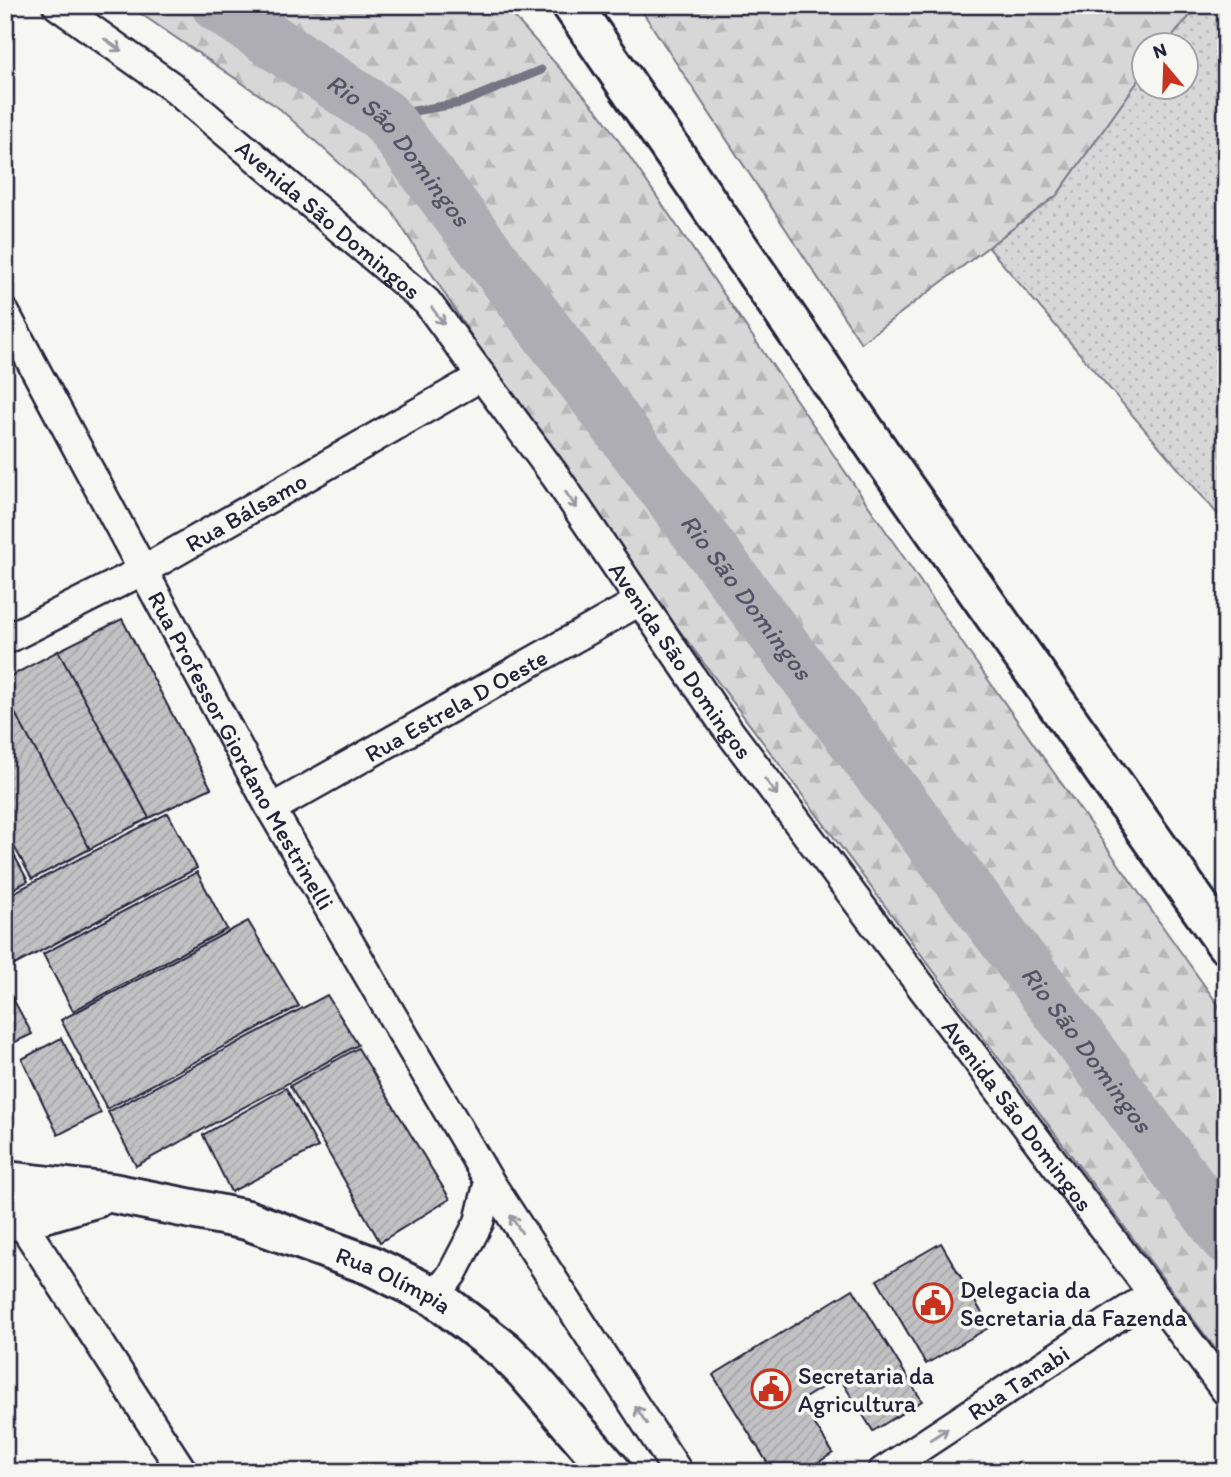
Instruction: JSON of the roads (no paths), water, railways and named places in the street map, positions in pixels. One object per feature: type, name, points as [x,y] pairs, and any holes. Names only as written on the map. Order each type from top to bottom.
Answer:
[{"type":"street","name":"Avenida São Domingos","points":[[58,5],[171,86],[427,302],[556,477],[723,723],[1226,1391]]},
{"type":"street","points":[[572,5],[888,465],[1226,944]]},
{"type":"street","name":"Rua Professor Giordano Mestrinelli","points":[[5,313],[12,342],[142,571],[271,809],[489,1181],[678,1472]]},
{"type":"street","name":"Rua Bálsamo","points":[[5,640],[142,571],[482,376]]},
{"type":"street","name":"Rua Estrela D Oeste","points":[[271,809],[640,601]]},
{"type":"street","name":"Rua Olímpia","points":[[5,1181],[113,1194],[247,1220],[370,1265],[435,1297],[505,1351],[612,1472]]},
{"type":"street","points":[[435,1297],[452,1274],[479,1222],[489,1181]]},
{"type":"street","name":"Rua Olímpia","points":[[10,1212],[113,1194]]},
{"type":"street","points":[[10,1212],[183,1472]]},
{"type":"street","name":"Rua Tanabi","points":[[882,1472],[1152,1294]]},
{"type":"waterway","name":"Rio São Domingos","points":[[218,5],[384,116],[1074,1031],[1226,1237]]},
{"type":"waterway","points":[[384,116],[461,103],[541,70]]},
{"type":"place","name":"Delegacia da Secretaria da Fazenda","points":[[933,1303]]},
{"type":"place","name":"Secretaria da Agricultura","points":[[771,1389]]}]
